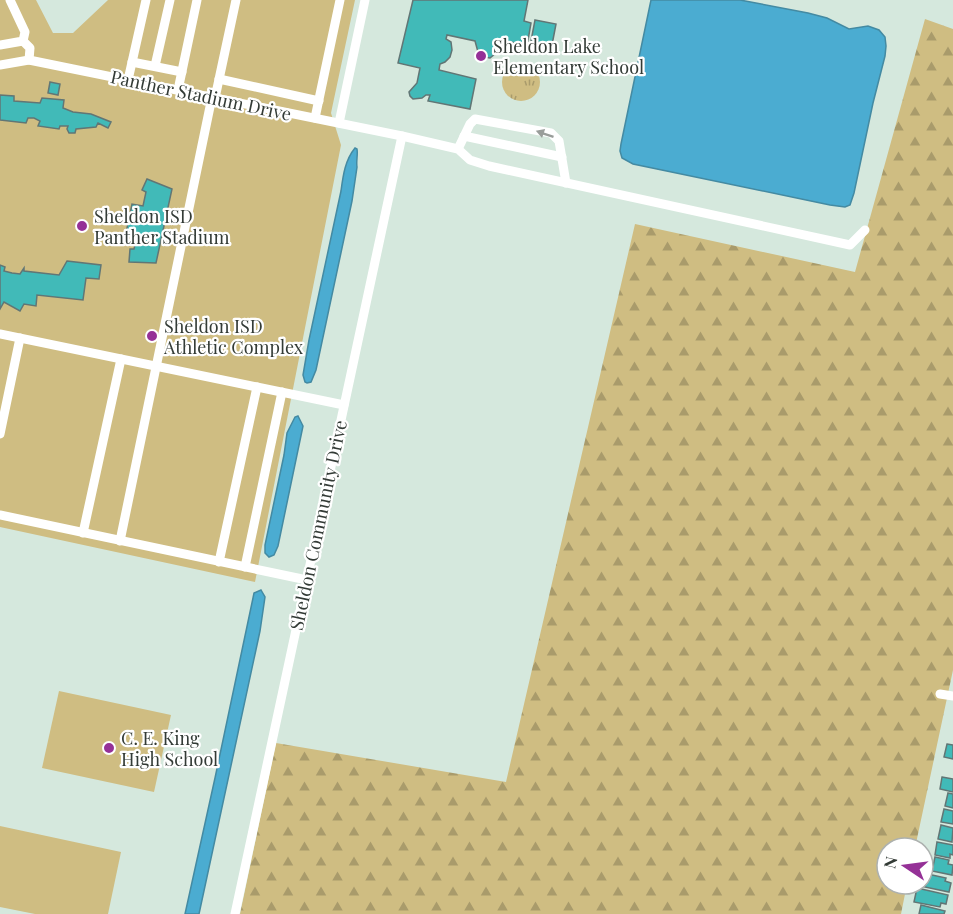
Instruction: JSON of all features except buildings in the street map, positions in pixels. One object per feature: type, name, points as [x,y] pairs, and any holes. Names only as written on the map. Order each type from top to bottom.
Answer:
[{"type":"street","points":[[10,0],[25,32],[23,41]]},
{"type":"street","points":[[128,80],[146,0]]},
{"type":"street","points":[[155,66],[170,0]]},
{"type":"street","points":[[178,90],[197,0]]},
{"type":"street","points":[[120,540],[213,98],[236,0]]},
{"type":"street","points":[[315,118],[340,0]]},
{"type":"street","points":[[339,123],[364,0]]},
{"type":"street","points":[[0,45],[23,41]]},
{"type":"street","points":[[23,41],[30,48],[29,60]]},
{"type":"street","name":"Panther Stadium Drive","points":[[0,65],[29,60],[402,136],[458,149],[470,160],[489,166],[850,245],[865,230]]},
{"type":"street","points":[[132,62],[182,72]]},
{"type":"street","points":[[219,79],[319,101]]},
{"type":"street","points":[[458,149],[470,124],[475,119],[551,133],[559,141],[567,183]]},
{"type":"street","name":"Sheldon Community Drive","points":[[235,914],[402,136]]},
{"type":"street","points":[[464,136],[562,157]]},
{"type":"street","points":[[0,333],[344,405]]},
{"type":"street","points":[[0,434],[20,338]]},
{"type":"street","points":[[83,533],[121,359]]},
{"type":"street","points":[[219,561],[257,387]]},
{"type":"street","points":[[245,567],[282,392]]},
{"type":"street","points":[[0,515],[307,580]]},
{"type":"street","points":[[940,694],[953,696]]},
{"type":"green space","name":"Sheldon ISD Athletic Complex","points":[[0,0],[36,0],[53,33],[73,33],[108,0],[355,0],[331,113],[341,145],[255,582],[0,527]]},
{"type":"green space","points":[[925,19],[953,29],[953,670],[918,836],[875,836],[875,896],[905,896],[901,914],[240,914],[276,743],[506,782],[635,224],[855,272]]},
{"type":"green space","points":[[521,63],[535,68],[540,82],[535,96],[521,101],[507,96],[502,82],[507,68]]},
{"type":"green space","points":[[59,691],[171,715],[154,792],[42,768]]},
{"type":"green space","points":[[0,826],[121,852],[108,914],[35,914],[0,907]]},
{"type":"water","points":[[651,0],[740,0],[827,18],[849,29],[868,26],[879,30],[885,37],[885,56],[850,205],[845,207],[830,205],[633,164],[622,158],[621,144]]},
{"type":"water","points":[[355,148],[357,149],[357,167],[352,201],[316,370],[311,382],[307,383],[303,375],[309,340],[345,168]]},
{"type":"water","points":[[298,416],[303,426],[278,546],[274,555],[269,557],[265,553],[265,545],[287,433],[295,417]]},
{"type":"water","points":[[261,590],[265,597],[260,631],[199,914],[185,914],[254,593]]},
{"type":"place","name":"Sheldon Lake Elementary School","points":[[481,56]]},
{"type":"place","name":"Sheldon ISD Panther Stadium","points":[[82,226]]},
{"type":"place","name":"Sheldon ISD Athletic Complex","points":[[152,336]]},
{"type":"place","name":"C. E. King High School","points":[[109,748]]}]
